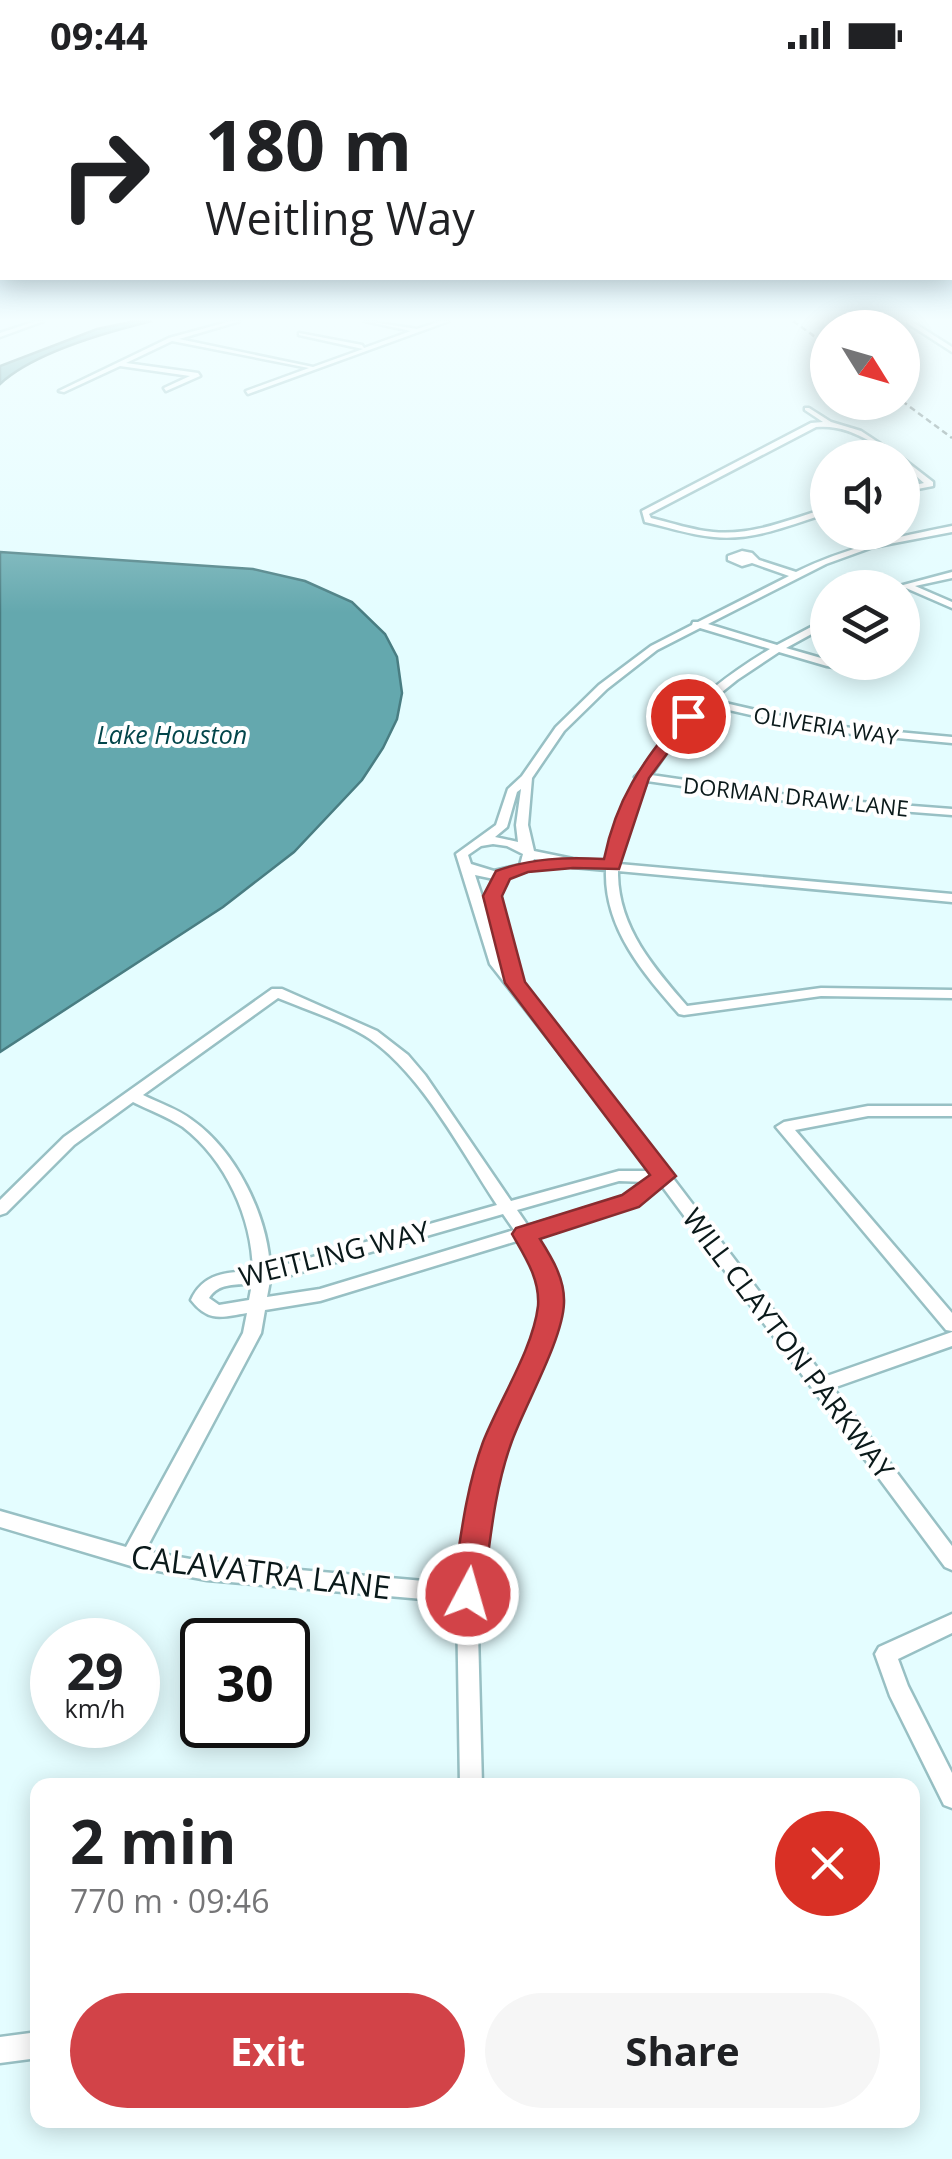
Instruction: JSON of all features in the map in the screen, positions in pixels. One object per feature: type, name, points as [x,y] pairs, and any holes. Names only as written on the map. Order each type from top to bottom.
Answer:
[{"type":"street","points":[[823,418],[872,440]]},
{"type":"street","points":[[810,516],[762,532],[714,536],[648,520],[645,513],[814,425],[828,422]]},
{"type":"street","points":[[527,857],[502,875],[477,873],[464,865],[462,854],[501,827],[512,791],[526,778],[560,729],[602,687],[654,648],[796,575],[870,545],[952,529]]},
{"type":"street","points":[[734,536],[738,554],[731,558],[796,575]]},
{"type":"street","points":[[920,582],[952,575]]},
{"type":"street","points":[[920,594],[952,605]]},
{"type":"street","points":[[696,624],[810,659]]},
{"type":"street","points":[[810,630],[775,648],[702,701],[673,731],[640,777],[618,834],[612,865],[613,894],[621,922],[657,979],[684,1011],[821,992],[952,994]]},
{"type":"street","name":"OLIVERIA WAY","points":[[702,701],[821,728],[952,740]]},
{"type":"street","name":"DORMAN DRAW LANE","points":[[640,777],[808,801],[952,812]]},
{"type":"street","points":[[526,778],[520,818],[527,857]]},
{"type":"street","points":[[480,842],[506,842],[527,857],[952,898]]},
{"type":"street","name":"WILL CLAYTON PARKWAY","points":[[464,865],[497,964],[664,1176],[952,1561]]},
{"type":"street","name":"WILL CLAYTON PARKWAY","points":[[502,875],[492,896],[515,983]]},
{"type":"street","points":[[0,1209],[68,1141],[277,992],[372,1034],[403,1058],[420,1078],[545,1268],[551,1302],[547,1324],[497,1444],[482,1493],[468,1594],[472,1778]]},
{"type":"street","points":[[131,1556],[252,1333],[262,1277],[261,1246],[250,1208],[216,1149],[186,1122],[133,1096]]},
{"type":"street","points":[[952,1111],[868,1111],[784,1127],[952,1325]]},
{"type":"street","name":"WEITLING WAY","points":[[619,1176],[664,1176],[630,1201],[320,1294],[210,1310],[200,1300],[201,1293],[212,1282],[262,1277],[619,1176]]},
{"type":"street","points":[[822,1385],[952,1339]]},
{"type":"street","name":"CALAVATRA LANE","points":[[0,1518],[131,1556],[207,1570],[468,1594]]},
{"type":"street","points":[[952,1623],[886,1654],[898,1689],[952,1797]]},
{"type":"street","points":[[0,2050],[30,2047]]},
{"type":"water","name":"Lake Houston","points":[[0,552],[253,569],[305,581],[352,602],[385,634],[397,657],[402,693],[397,719],[362,780],[294,852],[223,907],[0,1052]]},
{"type":"railway","points":[[926,418],[952,438]]},
{"type":"route","points":[[468,1594],[472,1542],[482,1493],[510,1407],[547,1324],[551,1302],[545,1268],[524,1234],[630,1201],[664,1176],[515,983],[506,936],[492,896],[502,875],[525,867],[573,862],[612,865],[618,834],[640,777],[688,716]]}]
